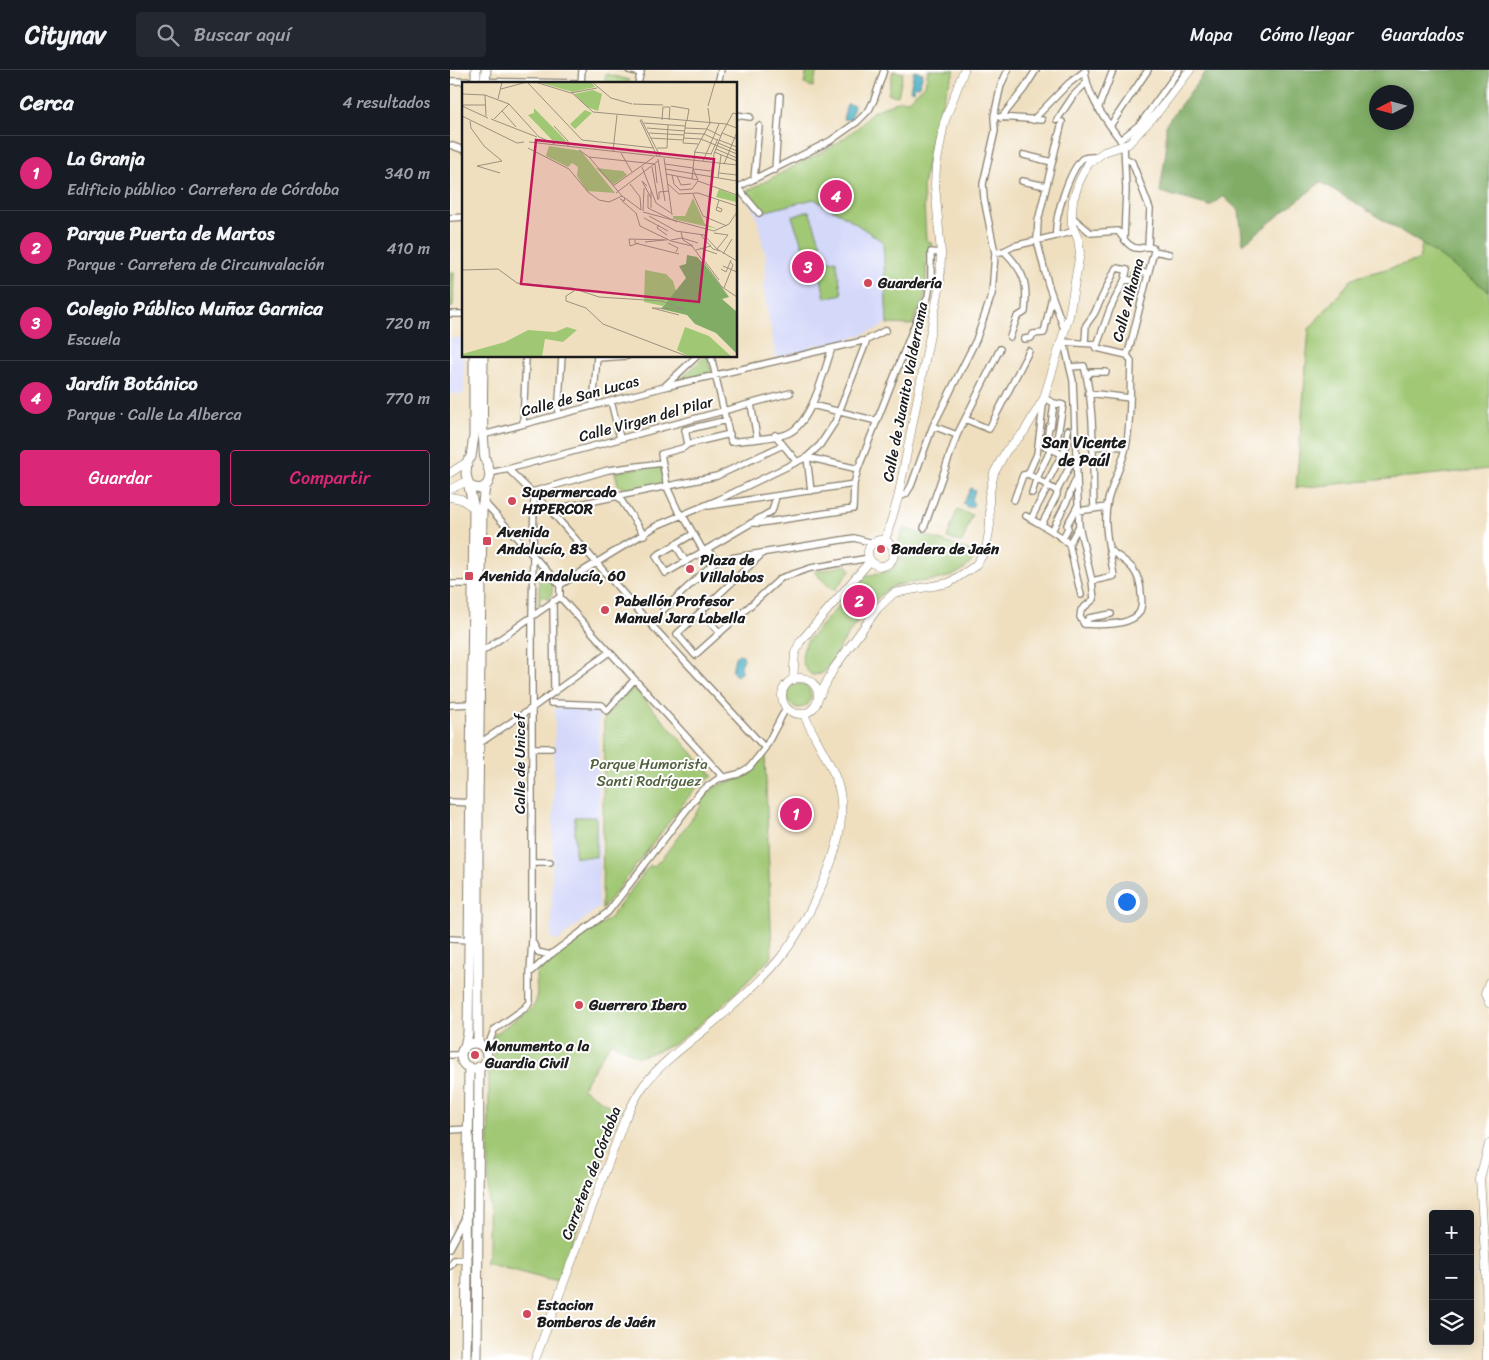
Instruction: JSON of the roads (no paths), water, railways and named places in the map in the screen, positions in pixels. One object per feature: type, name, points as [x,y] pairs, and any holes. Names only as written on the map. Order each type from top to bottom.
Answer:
[{"type":"main road","points":[[476,70],[481,82]]},
{"type":"main road","points":[[481,82],[486,70]]},
{"type":"main road","name":"Calle de Juanito Valderrama","points":[[885,541],[898,498],[940,284],[942,253],[935,185],[936,167],[944,123],[964,70]]},
{"type":"main road","points":[[831,672],[818,680],[809,681],[799,678],[793,680],[782,692],[786,708],[798,714],[804,714],[813,708],[831,672],[878,608],[894,593],[949,583],[976,566],[986,550],[990,525],[989,496],[994,473],[1006,451],[1024,432],[1044,398],[1069,316],[1080,259],[1078,239],[1072,225],[1073,200],[1079,182],[1088,164],[1097,157],[1121,141],[1128,144],[1157,113],[1190,70]]},
{"type":"main road","points":[[474,358],[474,436],[466,474],[474,508],[472,704],[474,803],[478,1043],[486,1051],[485,1062],[479,1067],[469,1067],[463,1062],[461,1055],[466,1046],[468,1033],[474,803],[480,742],[482,510],[490,472],[485,458],[483,435],[483,358]]},
{"type":"main road","points":[[450,473],[469,459],[478,455],[485,458]]},
{"type":"main road","points":[[469,483],[475,489],[486,486]]},
{"type":"main road","points":[[450,489],[469,483]]},
{"type":"main road","points":[[450,498],[461,499],[474,508]]},
{"type":"main road","points":[[885,541],[893,550],[893,554],[890,562],[886,565],[878,566],[870,559],[868,551],[873,543],[885,541]]},
{"type":"main road","points":[[793,680],[795,654],[800,642],[870,559]]},
{"type":"main road","points":[[809,681],[816,688],[818,699]]},
{"type":"main road","name":"Carretera de Córdoba","points":[[535,1360],[624,1121],[633,1103],[644,1086],[662,1065],[750,989],[784,954],[806,920],[830,868],[838,844],[842,811],[839,791],[830,764],[811,731],[804,714]]},
{"type":"main road","points":[[1489,983],[1485,994],[1489,1003]]},
{"type":"main road","points":[[466,1046],[478,1043]]},
{"type":"main road","points":[[466,1360],[469,1067]]},
{"type":"main road","points":[[477,1360],[479,1067]]},
{"type":"main road","points":[[1488,1360],[1486,1270],[1480,1179],[1489,1144]]},
{"type":"street","points":[[629,70],[641,72]]},
{"type":"street","points":[[738,187],[830,141],[857,122],[874,100],[884,70]]},
{"type":"street","points":[[898,498],[906,494],[911,486],[933,426],[976,340],[992,294],[995,253],[984,199],[983,184],[998,117],[1001,85],[1008,70]]},
{"type":"street","points":[[998,117],[1024,89],[1036,70]]},
{"type":"street","points":[[1033,120],[1068,84],[1085,70]]},
{"type":"street","points":[[1085,70],[1086,83],[1098,109],[1121,141],[1125,158],[1124,239]]},
{"type":"street","points":[[1098,109],[1113,70]]},
{"type":"street","points":[[1110,126],[1148,70]]},
{"type":"street","points":[[1121,141],[1140,124],[1179,70]]},
{"type":"street","points":[[450,81],[466,82]]},
{"type":"street","points":[[1084,624],[1080,617],[1081,610],[1094,599],[1092,581],[1079,526],[1073,381],[1063,336],[1036,240],[1038,221],[1052,162],[1059,121],[1073,96],[1086,83]]},
{"type":"street","points":[[775,170],[780,96]]},
{"type":"street","points":[[738,115],[750,117]]},
{"type":"street","points":[[998,117],[1042,120]]},
{"type":"street","points":[[754,179],[759,126]]},
{"type":"street","points":[[450,145],[462,149]]},
{"type":"street","points":[[1024,155],[1052,162]]},
{"type":"street","points":[[1056,236],[1055,229],[1058,214],[1069,182],[1082,159],[1097,157]]},
{"type":"street","points":[[1125,158],[1132,162],[1150,209],[1148,246]]},
{"type":"street","points":[[1022,181],[1046,186]]},
{"type":"street","points":[[738,189],[759,213]]},
{"type":"street","points":[[1072,217],[1091,233],[1118,231],[1129,245],[1135,248],[1148,246],[1153,248],[1154,252],[1169,254]]},
{"type":"street","points":[[995,253],[1014,246],[1075,231]]},
{"type":"street","points":[[1004,251],[1020,271],[1027,290],[1025,312],[1017,317],[1010,337]]},
{"type":"street","points":[[751,523],[853,509],[854,484],[858,469],[918,316],[928,297],[931,278],[931,252],[942,253]]},
{"type":"street","name":"Calle Alhama","points":[[1126,355],[1154,252]]},
{"type":"street","points":[[1084,342],[1086,325],[1094,314],[1116,268],[1127,270],[1125,280],[1110,309],[1096,348]]},
{"type":"street","points":[[1125,280],[1134,281],[1138,271],[1148,274]]},
{"type":"street","points":[[1024,340],[1031,338],[1033,334],[1044,333],[1052,296]]},
{"type":"street","name":"Calle de San Lucas","points":[[483,435],[716,374],[867,340],[886,330]]},
{"type":"street","points":[[1063,336],[1081,344],[1084,342],[1093,344],[1096,348],[1126,355],[1131,361],[1126,447],[1113,484],[1106,518],[1114,576],[1092,581]]},
{"type":"street","points":[[560,585],[658,526],[807,457],[820,445],[836,422],[867,340]]},
{"type":"street","points":[[712,358],[732,442],[789,433],[802,421],[812,405],[832,348]]},
{"type":"street","points":[[924,528],[957,435],[1000,349]]},
{"type":"street","points":[[964,419],[989,429],[1028,351]]},
{"type":"street","points":[[522,424],[526,358]]},
{"type":"street","points":[[558,414],[562,358]]},
{"type":"street","points":[[593,406],[597,358]]},
{"type":"street","points":[[664,387],[695,358]]},
{"type":"street","points":[[1070,367],[1084,366],[1087,376],[1088,393],[1091,402],[1094,509]]},
{"type":"street","points":[[1087,376],[1091,372],[1106,372]]},
{"type":"street","name":"Calle Virgen del Pilar","points":[[490,472],[508,469],[790,393]]},
{"type":"street","points":[[1088,393],[1130,398]]},
{"type":"street","points":[[1014,500],[1023,475],[1028,474],[1037,454],[1044,398],[1063,405],[1051,449],[1032,493]]},
{"type":"street","points":[[611,401],[620,438]]},
{"type":"street","points":[[1051,449],[1048,426],[1051,426],[1054,403]]},
{"type":"street","points":[[752,404],[757,438]]},
{"type":"street","points":[[812,405],[877,421]]},
{"type":"street","points":[[688,444],[684,430],[727,420]]},
{"type":"street","points":[[933,426],[957,435]]},
{"type":"street","points":[[1068,430],[1063,455],[1029,518],[1042,524],[1069,544],[1081,595]]},
{"type":"street","points":[[716,560],[705,551],[678,511],[667,487],[661,454],[683,448],[688,444],[730,434]]},
{"type":"street","points":[[775,435],[797,462]]},
{"type":"street","points":[[550,510],[717,476],[783,445]]},
{"type":"street","points":[[1038,446],[1051,449],[1075,461]]},
{"type":"street","points":[[1092,447],[1126,447]]},
{"type":"street","points":[[807,457],[858,469]]},
{"type":"street","points":[[807,457],[811,491]]},
{"type":"street","points":[[1042,524],[1075,461]]},
{"type":"street","points":[[533,493],[608,470],[662,463]]},
{"type":"street","points":[[508,469],[550,510],[645,618],[765,748]]},
{"type":"street","points":[[1028,474],[1057,493]]},
{"type":"street","points":[[1052,531],[1077,477]]},
{"type":"street","points":[[701,507],[854,484]]},
{"type":"street","name":"Calle de Unicef","points":[[486,1051],[494,1030],[525,1008],[530,1002],[532,939],[533,493]]},
{"type":"street","points":[[619,497],[644,535]]},
{"type":"street","points":[[693,534],[656,556],[666,573],[772,511],[776,497]]},
{"type":"street","points":[[483,502],[560,585],[560,597],[723,777]]},
{"type":"street","points":[[1078,508],[1094,509],[1107,507]]},
{"type":"street","points":[[1063,538],[1068,528],[1067,525],[1078,508]]},
{"type":"street","points":[[1069,544],[1079,526]]},
{"type":"street","points":[[663,610],[716,560],[854,538],[873,543]]},
{"type":"street","points":[[675,544],[686,562]]},
{"type":"street","points":[[1084,624],[1102,625],[1117,623],[1132,619],[1139,612],[1142,601],[1138,576],[1132,568],[1109,549]]},
{"type":"street","points":[[763,553],[677,634],[695,655],[782,578],[811,568],[870,559]]},
{"type":"street","points":[[450,584],[473,584]]},
{"type":"street","points":[[480,654],[560,597]]},
{"type":"street","points":[[553,601],[554,692]]},
{"type":"street","points":[[701,612],[720,633]]},
{"type":"street","points":[[1084,624],[1089,618],[1111,614]]},
{"type":"street","points":[[480,742],[532,708],[608,652]]},
{"type":"street","points":[[551,704],[602,704],[607,712],[634,680]]},
{"type":"street","points":[[450,705],[472,704]]},
{"type":"street","points":[[530,972],[608,912],[701,791],[718,779],[744,772],[750,767],[765,748],[786,708]]},
{"type":"street","points":[[533,748],[551,748]]},
{"type":"street","points":[[450,802],[474,803]]},
{"type":"street","points":[[532,862],[550,862]]},
{"type":"street","points":[[532,939],[534,947],[538,952],[550,956]]},
{"type":"street","points":[[450,940],[469,940]]},
{"type":"street","points":[[450,1055],[461,1055]]},
{"type":"street","points":[[450,1130],[469,1129]]},
{"type":"street","points":[[450,1248],[467,1216]]},
{"type":"street","points":[[450,1266],[454,1260],[467,1259]]},
{"type":"water","points":[[914,71],[923,73],[919,87],[915,86],[914,91],[910,90]]},
{"type":"water","points":[[847,104],[854,105],[851,120],[843,119]]},
{"type":"water","points":[[971,488],[975,491],[971,500],[974,503],[972,507],[967,507],[963,504]]},
{"type":"water","points":[[739,654],[743,655],[744,659],[741,665],[741,673],[736,676],[732,671],[735,657]]},
{"type":"place","name":"Jardín Botánico","points":[[836,196]]},
{"type":"place","name":"Colegio Público Muñoz Garnica","points":[[808,267]]},
{"type":"place","name":"Guardería","points":[[868,283]]},
{"type":"place","name":"Supermercado HIPERCOR","points":[[512,501]]},
{"type":"place","name":"Avenida Andalucía, 83","points":[[487,541]]},
{"type":"place","name":"Bandera de Jaén","points":[[881,549]]},
{"type":"place","name":"Plaza de Villalobos","points":[[690,569]]},
{"type":"place","name":"Avenida Andalucía, 60","points":[[469,576]]},
{"type":"place","name":"Parque Puerta de Martos","points":[[859,601]]},
{"type":"place","name":"Pabellón Profesor Manuel Jara Labella","points":[[605,610]]},
{"type":"place","name":"La Granja","points":[[796,814]]},
{"type":"place","name":"Guerrero Ibero","points":[[579,1005]]},
{"type":"place","name":"Monumento a la Guardia Civil","points":[[475,1055]]},
{"type":"place","name":"Estacion Bomberos de Jaén","points":[[527,1314]]},
{"type":"district","name":"San Vicente de Paúl","points":[[1084,451]]},
{"type":"park label","name":"Parque Humorista Santi Rodríguez","points":[[649,772]]}]
